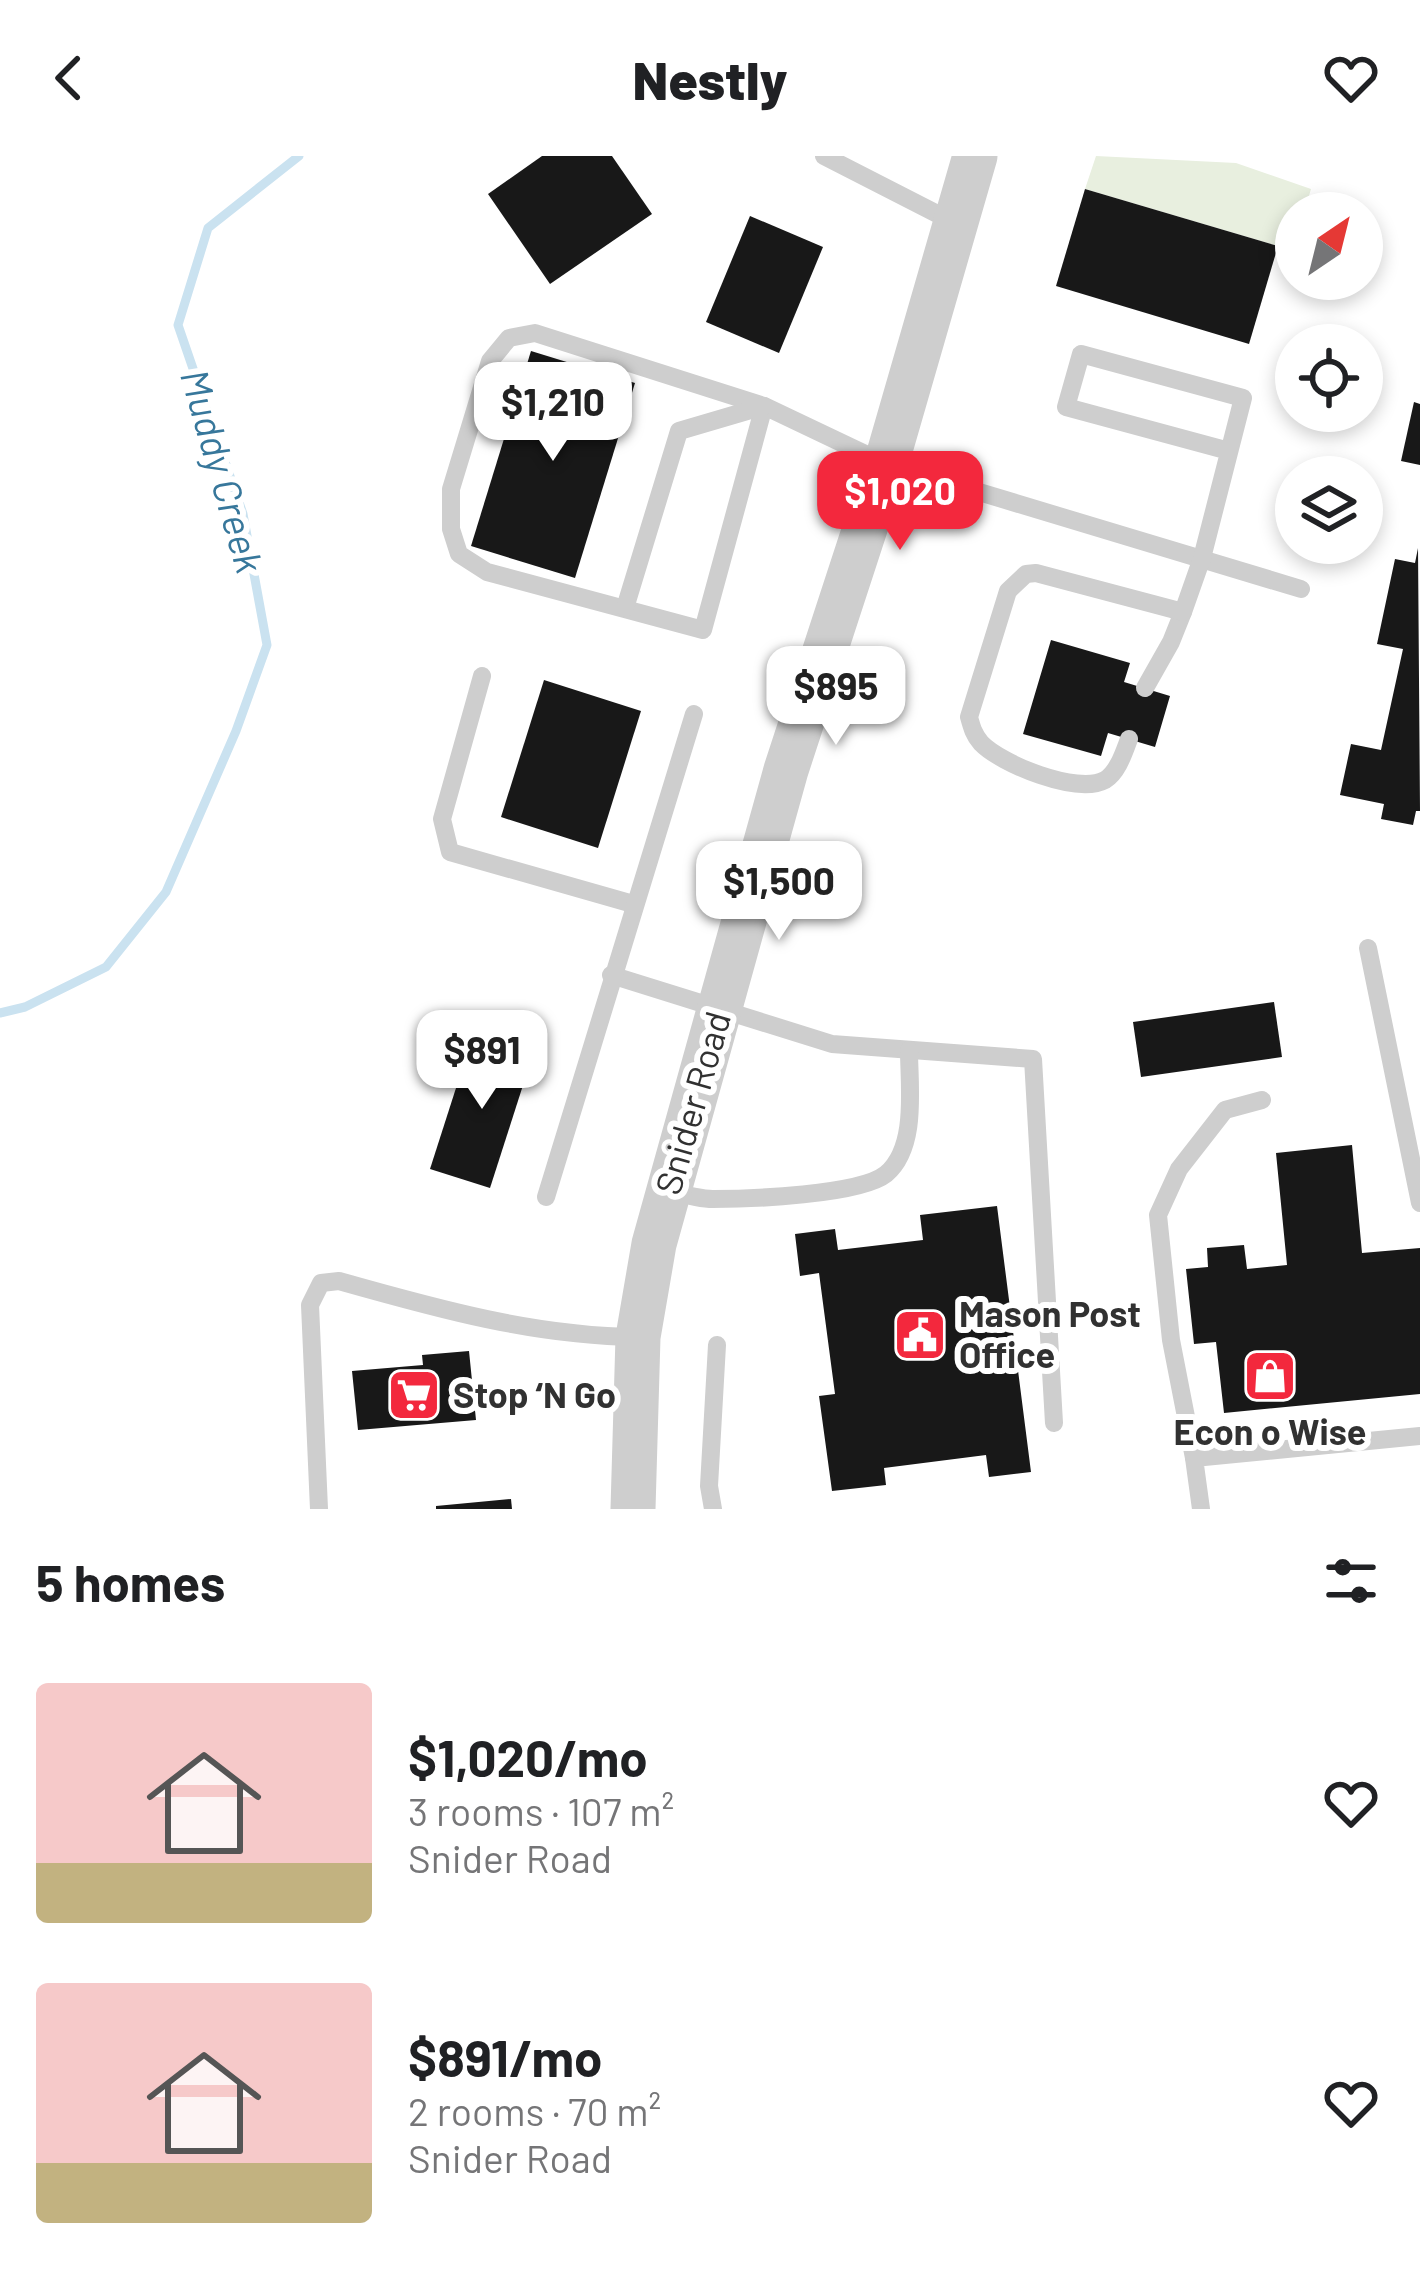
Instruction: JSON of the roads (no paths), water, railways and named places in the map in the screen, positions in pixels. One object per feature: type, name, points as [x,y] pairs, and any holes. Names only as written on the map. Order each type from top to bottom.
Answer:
[{"type":"street","name":"Snider Road","points":[[633,1509],[638,1337],[643,1292],[668,1190],[786,770],[886,464],[975,156]]},
{"type":"lane","points":[[824,156],[955,223]]},
{"type":"lane","points":[[764,406],[703,630],[488,572],[459,554],[451,529],[451,490],[490,361],[509,338],[535,333],[764,406],[886,464],[1301,589]]},
{"type":"lane","points":[[1145,688],[1172,642],[1202,558],[1243,398],[1081,354],[1066,407],[1229,451]]},
{"type":"lane","points":[[626,608],[679,431],[764,406]]},
{"type":"lane","points":[[1129,739],[1113,772],[1102,782],[1074,783],[998,757],[974,735],[969,717],[1008,591],[1025,574],[1036,573],[1183,613]]},
{"type":"lane","points":[[482,676],[442,819],[450,852],[634,904]]},
{"type":"lane","points":[[545,1197],[694,714]]},
{"type":"lane","points":[[1368,948],[1420,1203]]},
{"type":"lane","points":[[611,975],[832,1044],[1033,1059],[1054,1423]]},
{"type":"lane","points":[[668,1190],[708,1200],[849,1189],[886,1174],[900,1153],[909,1121],[910,1050]]},
{"type":"lane","points":[[1201,1509],[1171,1340],[1158,1215],[1179,1169],[1225,1110],[1262,1100]]},
{"type":"lane","points":[[319,1509],[310,1305],[321,1283],[339,1280],[452,1313],[561,1333],[638,1337]]},
{"type":"lane","points":[[713,1509],[709,1486],[717,1345]]},
{"type":"lane","points":[[1194,1458],[1420,1436]]},
{"type":"waterway","name":"Muddy Creek","points":[[0,1013],[25,1007],[106,967],[166,892],[236,731],[267,645],[243,514],[178,325],[208,228],[299,156]]},
{"type":"place","name":"Mason Post Office","points":[[920,1335]]},
{"type":"place","name":"Econ o Wise","points":[[1270,1376]]},
{"type":"place","name":"Stop ‘N Go","points":[[414,1395]]}]
